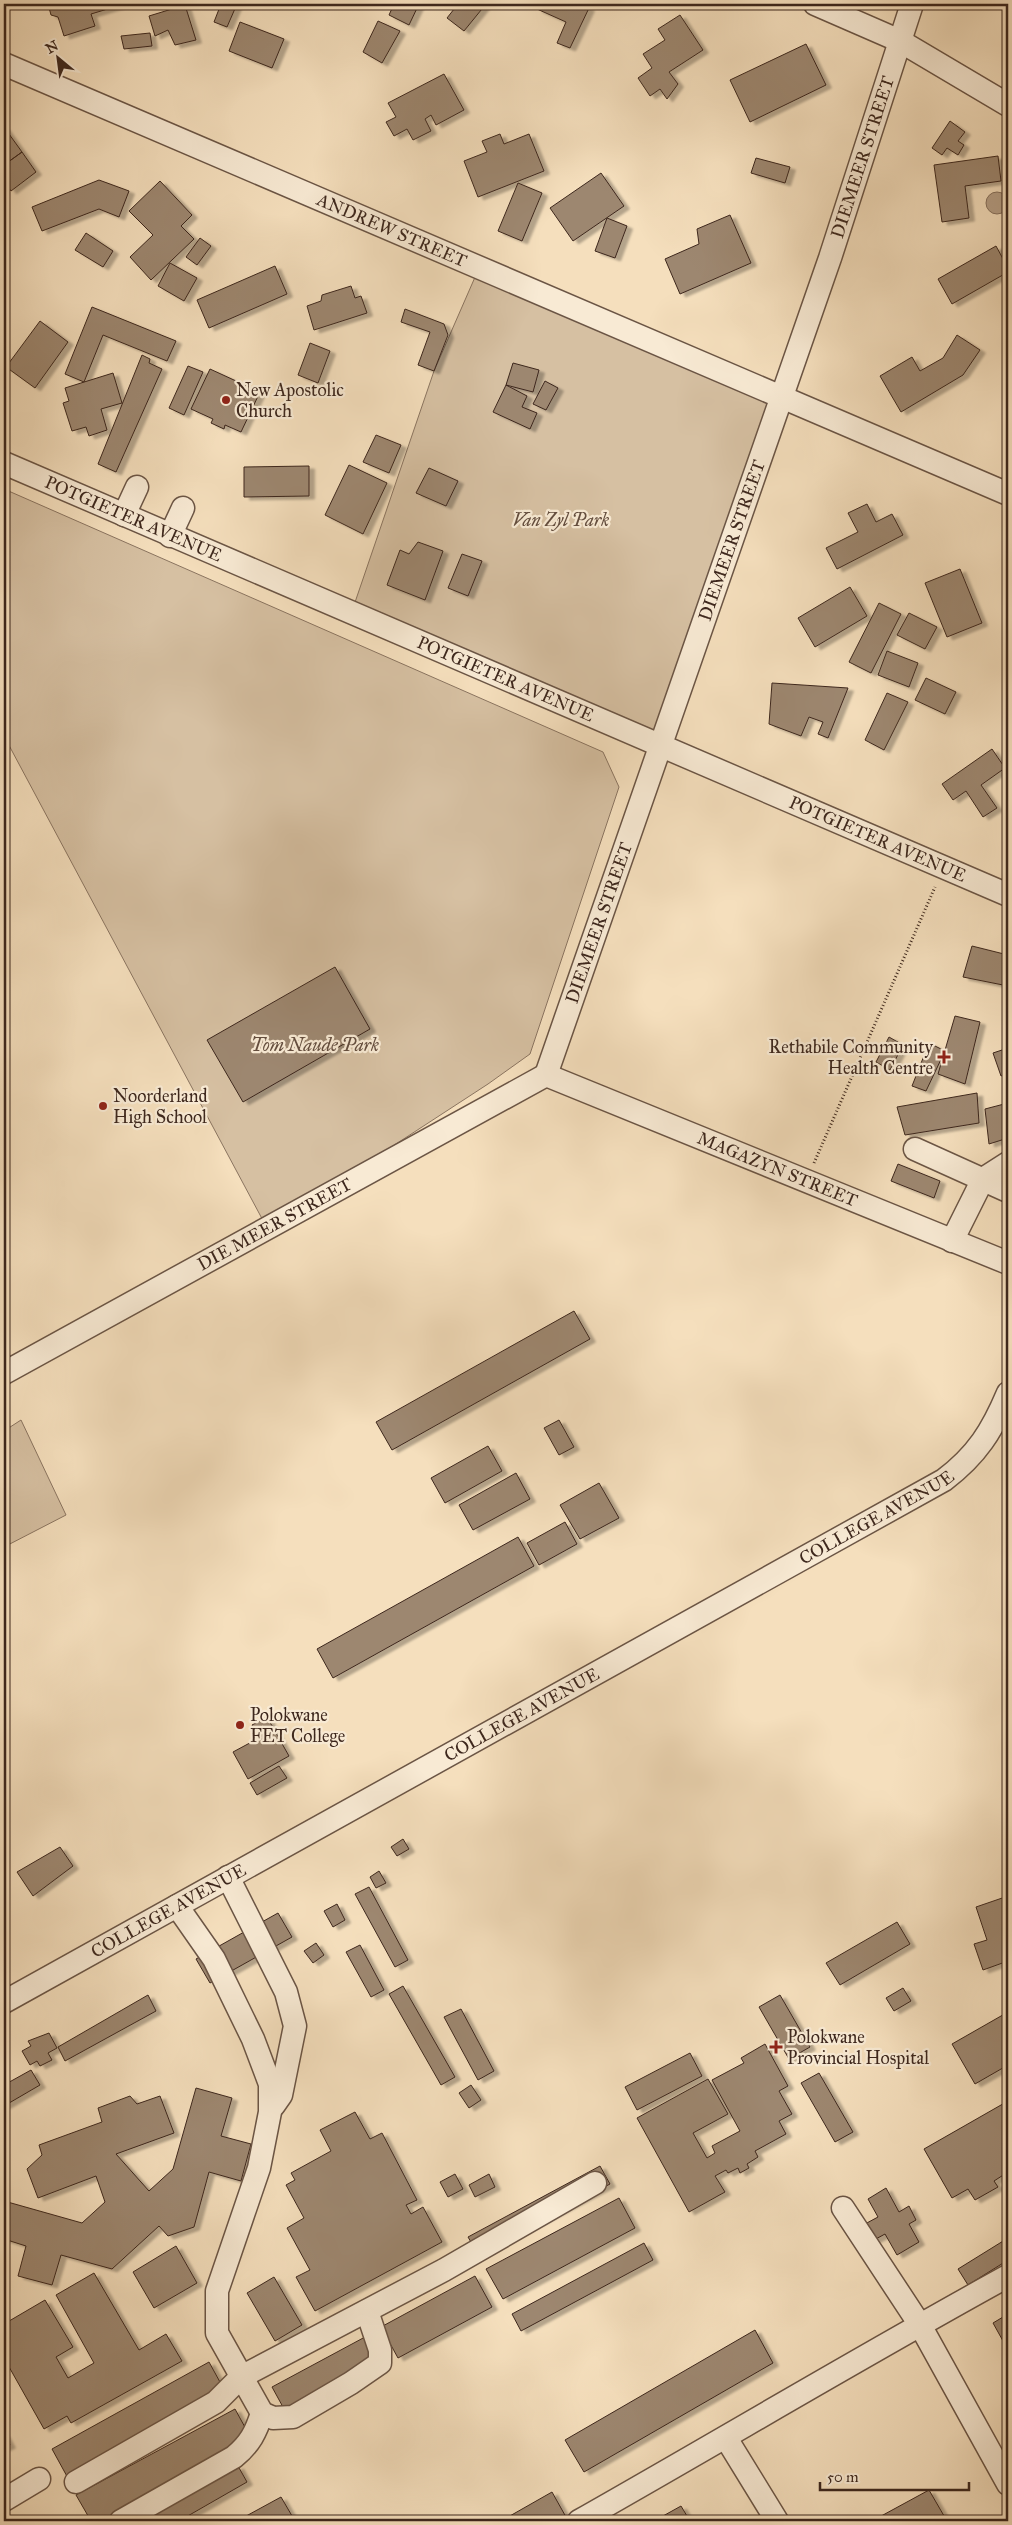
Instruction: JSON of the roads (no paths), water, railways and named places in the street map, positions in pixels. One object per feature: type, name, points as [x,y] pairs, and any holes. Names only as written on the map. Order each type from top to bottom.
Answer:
[{"type":"street","points":[[815,4],[900,41],[1008,105]]},
{"type":"street","name":"DIEMEER STREET","points":[[546,1075],[662,748],[782,398],[912,4]]},
{"type":"street","name":"ANDREW STREET","points":[[4,64],[1008,494]]},
{"type":"street","name":"POTGIETER AVENUE","points":[[4,463],[662,748],[1008,895]]},
{"type":"street","points":[[124,515],[137,487]]},
{"type":"street","points":[[170,536],[183,508]]},
{"type":"street","name":"MAGAZYN STREET","points":[[546,1075],[1008,1263]]},
{"type":"street","name":"DIE MEER STREET","points":[[4,1373],[546,1075]]},
{"type":"street","points":[[914,1149],[1008,1191]]},
{"type":"street","points":[[952,1241],[982,1179],[1008,1163]]},
{"type":"street","name":"COLLEGE AVENUE","points":[[4,2002],[944,1480],[962,1465],[989,1435],[1008,1393]]},
{"type":"street","points":[[228,1878],[286,1992],[295,2026],[281,2095],[270,2112]]},
{"type":"street","points":[[177,1906],[214,1959],[253,2039],[270,2084],[270,2112],[259,2168],[217,2291],[217,2334],[262,2413],[272,2418],[293,2417],[351,2383],[380,2363],[380,2350],[368,2311]]},
{"type":"street","points":[[76,2482],[216,2402],[241,2377],[444,2270],[595,2183]]},
{"type":"street","points":[[842,2208],[920,2325],[1008,2484]]},
{"type":"street","points":[[579,2521],[1008,2276]]},
{"type":"street","points":[[122,2521],[234,2457],[251,2440],[262,2413]]},
{"type":"street","points":[[726,2438],[777,2521]]},
{"type":"street","points":[[4,2500],[40,2479]]},
{"type":"place","name":"New Apostolic Church","points":[[226,400]]},
{"type":"place","name":"Rethabile Community Health Centre","points":[[944,1057]]},
{"type":"place","name":"Noorderland High School","points":[[103,1106]]},
{"type":"place","name":"Polokwane FET College","points":[[240,1725]]},
{"type":"place","name":"Polokwane Provincial Hospital","points":[[776,2047]]},
{"type":"park label","name":"Van Zyl Park","points":[[561,520]]},
{"type":"park label","name":"Tom Naude Park","points":[[315,1045]]}]
